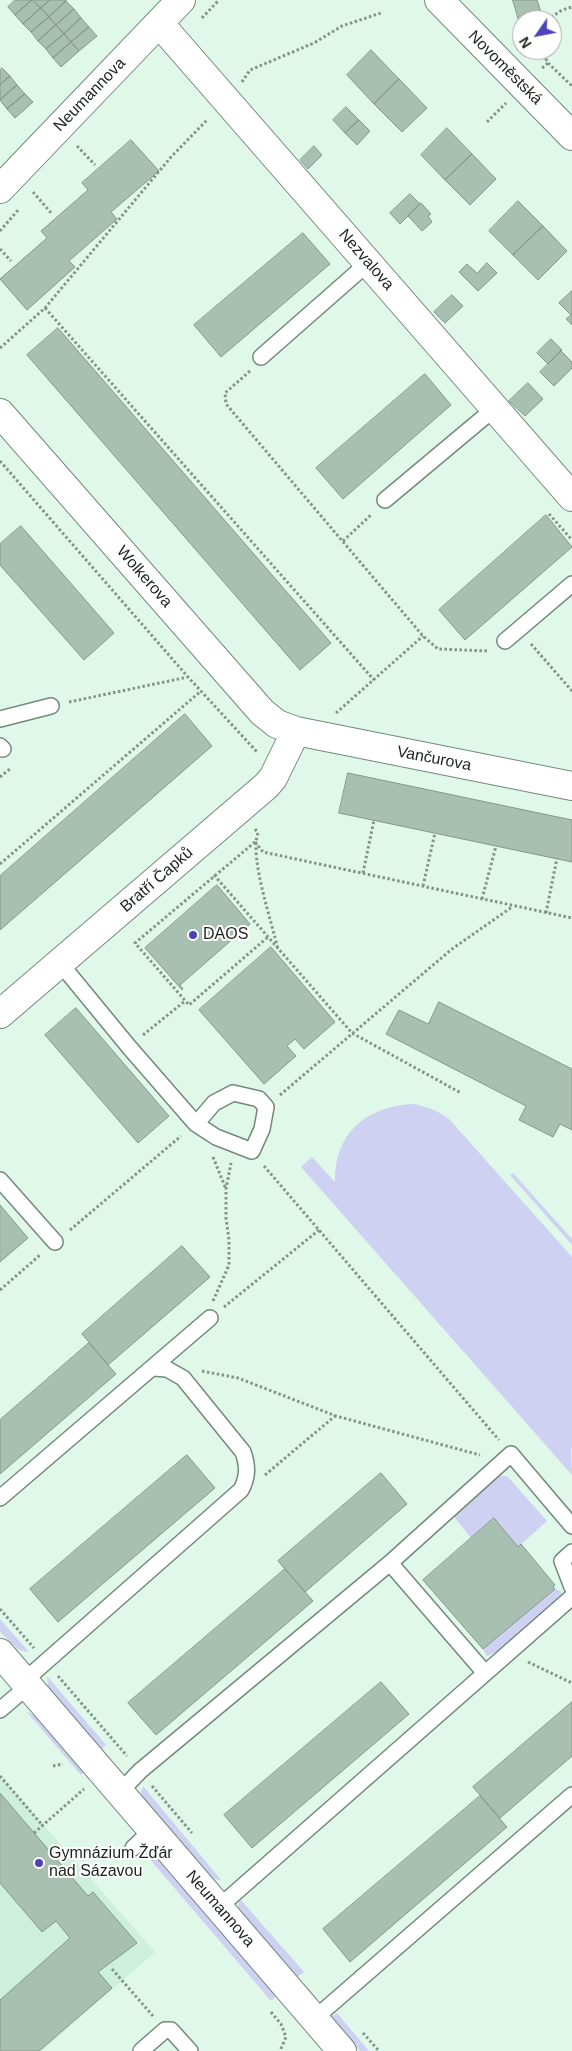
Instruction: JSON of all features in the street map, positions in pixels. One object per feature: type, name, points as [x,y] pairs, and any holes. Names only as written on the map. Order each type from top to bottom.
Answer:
[{"type":"street","name":"Neumannova","points":[[0,189],[181,0]]},
{"type":"street","name":"Novoměstská","points":[[439,0],[572,136]]},
{"type":"street","name":"Nezvalova","points":[[159,23],[572,497]]},
{"type":"street","name":"Wolkerova","points":[[0,412],[262,712],[277,724],[296,731]]},
{"type":"street","name":"Vančurova","points":[[296,731],[572,786]]},
{"type":"street","name":"Bratří Čapků","points":[[0,1014],[270,782],[296,731]]},
{"type":"street","name":"Neumannova","points":[[0,1653],[219,1907],[337,2049]]},
{"type":"lane","points":[[261,357],[368,263]]},
{"type":"lane","points":[[385,500],[495,408]]},
{"type":"lane","points":[[505,641],[572,584]]},
{"type":"lane","points":[[0,719],[51,706]]},
{"type":"lane","points":[[60,963],[128,1047],[196,1124],[216,1137],[246,1149],[262,1129],[266,1107],[259,1099],[233,1092],[214,1103],[196,1124]]},
{"type":"lane","points":[[0,1180],[55,1242]]},
{"type":"lane","points":[[0,1498],[154,1368],[210,1318]]},
{"type":"lane","points":[[0,1710],[47,1663],[241,1490],[246,1481],[248,1466],[243,1452],[183,1378],[167,1369],[154,1368]]},
{"type":"lane","points":[[120,1792],[140,1771],[390,1563],[506,1457],[572,1526]]},
{"type":"lane","points":[[572,1552],[562,1561],[572,1587]]},
{"type":"lane","points":[[390,1563],[485,1673]]},
{"type":"lane","points":[[219,1907],[572,1597]]},
{"type":"lane","points":[[314,2019],[572,1794]]},
{"type":"lane","points":[[132,1848],[152,1830]]},
{"type":"lane","points":[[141,2051],[165,2030],[171,2030],[190,2051]]},
{"type":"path","points":[[228,102],[250,70],[314,43],[342,26],[381,14]]},
{"type":"path","points":[[548,63],[572,86]]},
{"type":"path","points":[[0,348],[45,308],[171,157],[207,120]]},
{"type":"path","points":[[78,146],[95,166]]},
{"type":"path","points":[[28,199],[33,192],[52,214]]},
{"type":"path","points":[[0,231],[22,205]]},
{"type":"path","points":[[0,249],[11,261]]},
{"type":"path","points":[[45,308],[374,680]]},
{"type":"path","points":[[261,357],[260,362],[225,394],[226,404],[423,636],[438,649],[500,651],[505,641]]},
{"type":"path","points":[[0,461],[188,677],[264,760]]},
{"type":"path","points":[[343,541],[380,507],[385,500]]},
{"type":"path","points":[[519,630],[572,691]]},
{"type":"path","points":[[331,717],[423,636]]},
{"type":"path","points":[[51,706],[188,677]]},
{"type":"path","points":[[0,864],[201,691]]},
{"type":"path","points":[[363,873],[374,820]]},
{"type":"path","points":[[424,886],[435,833]]},
{"type":"path","points":[[255,842],[263,852],[572,918]]},
{"type":"path","points":[[255,842],[135,943],[189,1005],[268,937]]},
{"type":"path","points":[[255,842],[257,862],[278,949]]},
{"type":"path","points":[[482,900],[496,846]]},
{"type":"path","points":[[546,913],[557,858]]},
{"type":"path","points":[[214,875],[352,1034],[461,1093]]},
{"type":"path","points":[[266,1107],[452,949],[513,906]]},
{"type":"path","points":[[128,1047],[185,1001]]},
{"type":"path","points":[[0,1290],[196,1124]]},
{"type":"path","points":[[210,1318],[209,1310],[229,1265],[226,1189],[231,1163],[246,1149],[319,1230],[506,1457]]},
{"type":"path","points":[[210,1318],[319,1230]]},
{"type":"path","points":[[183,1378],[204,1370],[238,1378],[336,1416],[506,1457]]},
{"type":"path","points":[[241,1490],[256,1483],[336,1416]]},
{"type":"path","points":[[0,1609],[115,1744]]},
{"type":"path","points":[[502,1658],[526,1661],[572,1684]]},
{"type":"path","points":[[0,1776],[43,1826]]},
{"type":"path","points":[[34,1833],[84,1789]]},
{"type":"path","points":[[112,1969],[165,2030]]},
{"type":"path","points":[[269,2009],[281,2024],[286,2037],[280,2051]]},
{"type":"shaded area","points":[[412,1104],[431,1109],[449,1119],[572,1257],[572,1475],[301,1167],[312,1157],[335,1182],[336,1165],[340,1150],[356,1126],[367,1117],[380,1111],[395,1106]]},
{"type":"shaded area","points":[[513,1173],[572,1239],[572,1245],[510,1175]]},
{"type":"shaded area","points":[[495,1476],[507,1476],[547,1521],[518,1547],[494,1518],[471,1538],[451,1513]]},
{"type":"shaded area","points":[[555,1589],[562,1592],[560,1599],[505,1648],[487,1656],[483,1649]]},
{"type":"shaded area","points":[[0,1619],[29,1652],[19,1650],[0,1632]]},
{"type":"shaded area","points":[[47,1676],[106,1745],[101,1750],[48,1687]]},
{"type":"shaded area","points":[[26,1711],[35,1716],[84,1771],[81,1775]]},
{"type":"shaded area","name":"Gymnázium Žďár nad Sázavou","points":[[0,1775],[155,1952],[42,2051],[6,2051],[0,2044]]},
{"type":"shaded area","points":[[143,1786],[221,1880],[213,1879],[206,1874],[144,1802],[141,1792]]},
{"type":"shaded area","points":[[150,1848],[277,1995],[271,2001],[142,1850]]},
{"type":"shaded area","points":[[240,1899],[304,1972],[297,1977],[239,1912],[238,1904]]},
{"type":"shaded area","points":[[337,2013],[369,2051],[360,2051],[332,2017]]},
{"type":"building","points":[[15,0],[32,0],[15,15],[8,7]]},
{"type":"building","points":[[32,0],[41,8],[23,24],[15,15]]},
{"type":"building","points":[[34,0],[50,0],[41,8]]},
{"type":"building","points":[[50,0],[66,1],[49,17],[41,8]]},
{"type":"building","points":[[513,0],[537,0],[540,10],[516,10]]},
{"type":"building","points":[[66,1],[74,9],[56,25],[49,17]]},
{"type":"building","points":[[41,8],[49,17],[31,32],[23,24]]},
{"type":"building","points":[[74,9],[81,18],[64,34],[56,25]]},
{"type":"building","points":[[49,17],[56,25],[38,41],[31,32]]},
{"type":"building","points":[[81,18],[89,27],[71,42],[64,34]]},
{"type":"building","points":[[56,25],[64,34],[46,49],[38,41]]},
{"type":"building","points":[[89,27],[97,36],[79,51],[71,42]]},
{"type":"building","points":[[64,34],[71,42],[53,58],[46,49]]},
{"type":"building","points":[[71,42],[79,51],[61,67],[53,58]]},
{"type":"building","points":[[371,50],[399,79],[374,104],[347,75]]},
{"type":"building","points":[[2,68],[10,76],[0,85],[0,70]]},
{"type":"building","points":[[10,76],[17,85],[0,100],[0,85]]},
{"type":"building","points":[[399,79],[427,108],[402,132],[374,104]]},
{"type":"building","points":[[17,85],[25,94],[7,109],[0,100]]},
{"type":"building","points":[[25,94],[33,102],[15,118],[7,109]]},
{"type":"building","points":[[346,107],[359,120],[345,133],[333,120]]},
{"type":"building","points":[[359,120],[370,131],[357,145],[345,133]]},
{"type":"building","points":[[447,128],[472,154],[445,180],[421,155]]},
{"type":"building","points":[[131,140],[159,171],[111,212],[117,219],[69,261],[75,267],[27,310],[0,279],[47,238],[41,231],[88,190],[82,183]]},
{"type":"building","points":[[314,146],[322,155],[308,169],[300,160]]},
{"type":"building","points":[[472,154],[496,179],[470,205],[445,180]]},
{"type":"building","points":[[410,194],[420,204],[400,224],[390,213]]},
{"type":"building","points":[[518,201],[543,226],[513,255],[489,231]]},
{"type":"building","points":[[421,203],[431,214],[428,216],[432,222],[422,231],[408,216]]},
{"type":"building","points":[[543,226],[567,251],[538,280],[513,255]]},
{"type":"building","points":[[303,233],[330,264],[221,357],[194,325]]},
{"type":"building","points":[[487,263],[497,273],[478,291],[459,272],[467,264],[477,273]]},
{"type":"building","points":[[572,291],[572,325],[566,319],[571,315],[559,303]]},
{"type":"building","points":[[452,295],[463,306],[445,323],[434,312]]},
{"type":"building","points":[[58,328],[331,643],[300,670],[27,355]]},
{"type":"building","points":[[551,339],[562,350],[548,364],[537,353]]},
{"type":"building","points":[[561,351],[572,362],[572,368],[554,386],[540,372]]},
{"type":"building","points":[[425,374],[451,405],[343,499],[316,468]]},
{"type":"building","points":[[528,383],[543,399],[525,416],[509,401]]},
{"type":"building","points":[[546,515],[572,547],[465,640],[439,610]]},
{"type":"building","points":[[21,526],[114,633],[84,660],[0,565],[0,544]]},
{"type":"building","points":[[185,714],[212,746],[0,930],[0,876]]},
{"type":"building","points":[[348,773],[572,820],[572,862],[339,813]]},
{"type":"building","points":[[217,885],[250,924],[180,985],[182,990],[145,948]]},
{"type":"building","points":[[271,947],[335,1022],[304,1049],[295,1039],[287,1046],[296,1056],[264,1084],[199,1010]]},
{"type":"building","points":[[439,1002],[572,1069],[572,1130],[560,1124],[553,1137],[519,1120],[526,1106],[386,1034],[399,1010],[428,1024]]},
{"type":"building","points":[[76,1008],[169,1116],[138,1143],[45,1035]]},
{"type":"building","points":[[0,1205],[28,1238],[0,1262]]},
{"type":"building","points":[[182,1246],[210,1277],[108,1365],[82,1334]]},
{"type":"building","points":[[89,1343],[116,1374],[0,1474],[0,1420]]},
{"type":"building","points":[[187,1455],[215,1488],[58,1622],[30,1589]]},
{"type":"building","points":[[381,1473],[407,1504],[305,1592],[278,1561]]},
{"type":"building","points":[[494,1518],[518,1547],[521,1544],[555,1585],[553,1587],[555,1589],[483,1649],[423,1580]]},
{"type":"building","points":[[285,1569],[313,1601],[156,1735],[128,1703]]},
{"type":"building","points":[[381,1682],[409,1714],[252,1848],[224,1815]]},
{"type":"building","points":[[572,1702],[572,1756],[500,1818],[473,1787]]},
{"type":"building","name":"Gymnázium Žďár nad Sázavou","points":[[0,1793],[88,1896],[93,1892],[137,1943],[98,1972],[112,1988],[39,2051],[0,2051],[0,2000],[70,1938],[56,1921],[42,1932],[0,1883]]},
{"type":"building","points":[[480,1796],[507,1827],[350,1962],[323,1929]]},
{"type":"place","name":"DAOS","points":[[193,935]]},
{"type":"place","name":"Gymnázium Žďár nad Sázavou","points":[[39,1863]]}]
